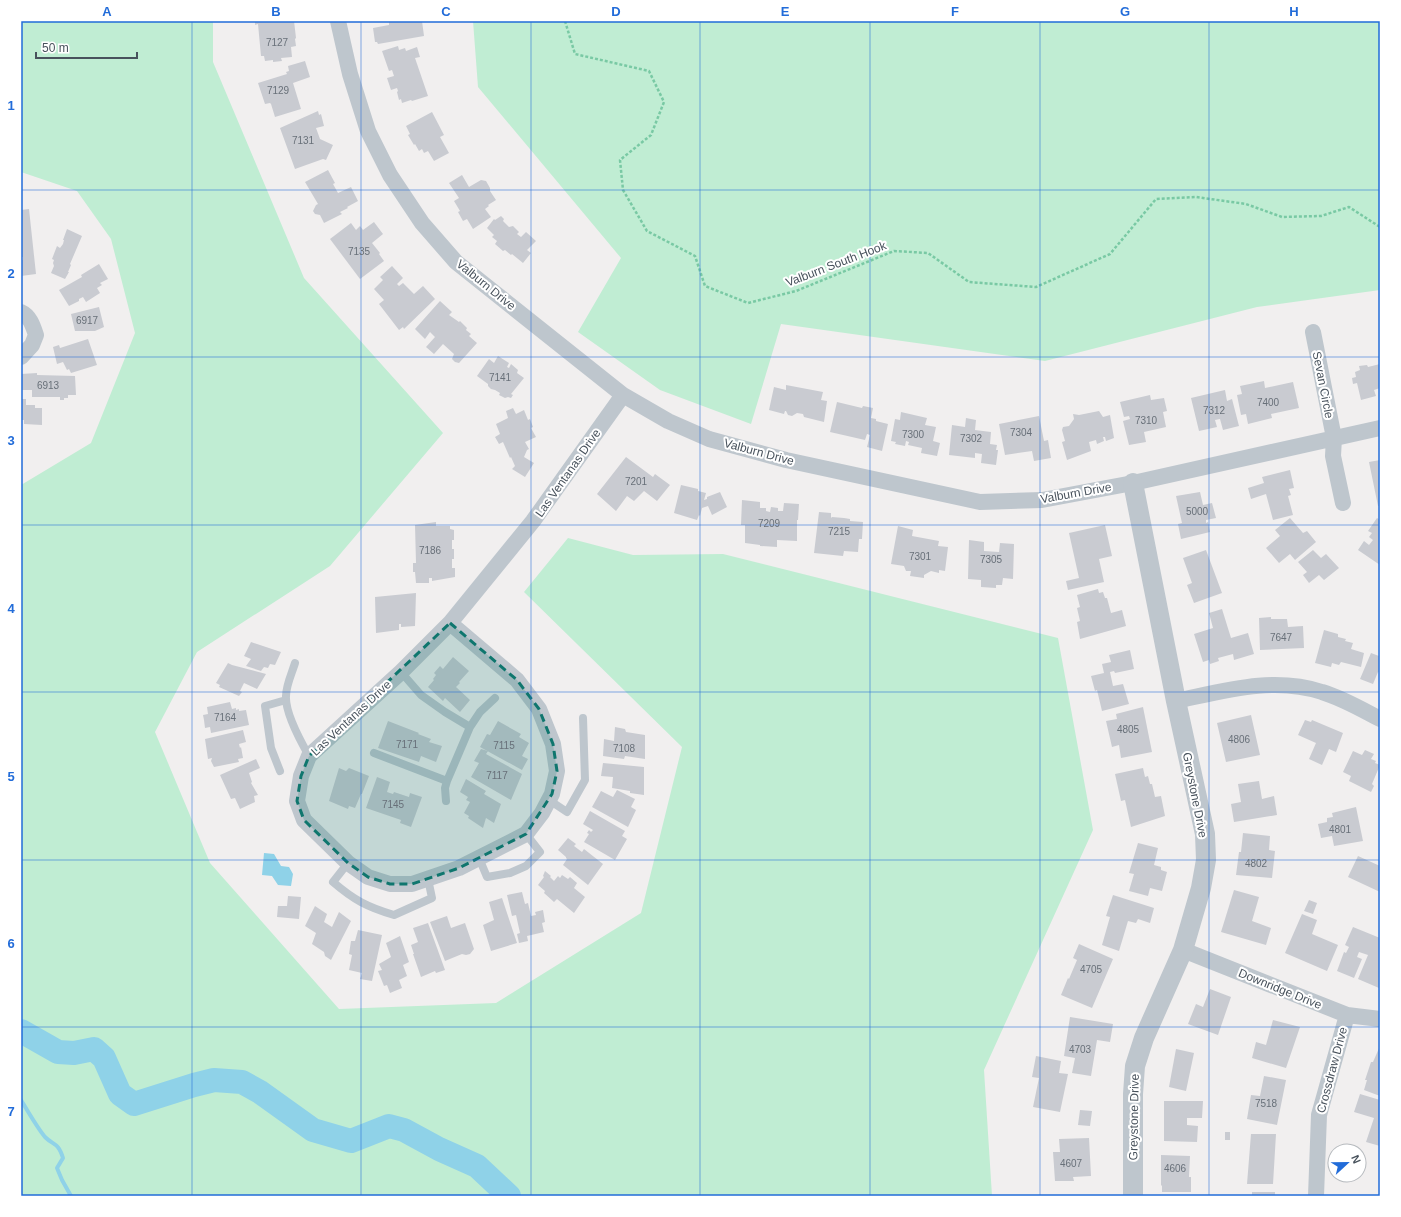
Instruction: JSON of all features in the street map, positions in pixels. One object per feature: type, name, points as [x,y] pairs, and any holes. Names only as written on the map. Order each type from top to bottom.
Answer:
[{"type":"street","name":"Valburn Drive","points":[[338,21],[350,74],[368,131],[390,175],[422,222],[456,262],[623,395],[668,421],[709,439],[786,460],[980,502],[1042,500],[1133,483],[1380,428]]},
{"type":"street","points":[[21,312],[24,313],[32,323],[36,335],[32,345],[21,357]]},
{"type":"street","name":"Sevan Circle","points":[[1313,332],[1334,438],[1333,456],[1343,503]]},
{"type":"street","name":"Las Ventanas Drive","points":[[450,623],[517,680],[539,709],[553,744],[557,771],[552,794],[542,813],[526,834],[459,868],[412,884],[390,884],[368,877],[348,863],[304,820],[297,801],[301,776],[309,756],[401,672],[450,623],[533,521],[623,395]]},
{"type":"street","name":"Greystone Drive","points":[[1133,483],[1176,701],[1205,834],[1206,860],[1202,888],[1183,950],[1144,1038],[1135,1066],[1133,1094],[1133,1196]]},
{"type":"street","points":[[1176,701],[1255,685],[1277,684],[1300,686],[1321,691],[1347,702],[1380,719]]},
{"type":"street","name":"Downridge Drive","points":[[1183,950],[1347,1016],[1380,1019]]},
{"type":"street","name":"Crossdraw Drive","points":[[1316,1196],[1319,1115],[1347,1016]]},
{"type":"lane","points":[[295,663],[286,700],[288,709],[301,741],[309,756]]},
{"type":"lane","points":[[401,672],[421,695],[470,727]]},
{"type":"lane","points":[[446,801],[445,788],[447,781],[470,727],[480,712],[495,698]]},
{"type":"lane","points":[[280,771],[271,748],[265,706],[286,700]]},
{"type":"lane","points":[[549,800],[567,812],[585,780],[583,718]]},
{"type":"lane","points":[[374,753],[447,781]]},
{"type":"lane","points":[[479,858],[487,877],[510,873],[526,866],[540,852],[526,834]]},
{"type":"lane","points":[[348,863],[333,882],[351,897],[374,909],[394,915],[432,898],[428,879]]},
{"type":"path","name":"Valburn South Hook","points":[[565,21],[575,54],[650,71],[664,102],[651,134],[620,160],[623,190],[647,231],[695,256],[705,286],[748,303],[796,291],[894,251],[928,253],[969,282],[1036,287],[1110,254],[1156,199],[1196,197],[1246,204],[1282,217],[1321,216],[1348,207],[1380,227]]},
{"type":"highlighted area","points":[[450,623],[517,680],[539,709],[553,744],[557,771],[552,794],[526,834],[459,868],[412,884],[390,884],[368,877],[348,863],[304,820],[297,801],[301,776],[309,756]]},
{"type":"green space","points":[[21,21],[213,21],[213,62],[304,278],[443,433],[330,566],[197,652],[155,732],[210,863],[339,1009],[496,1003],[641,913],[682,747],[524,592],[568,538],[633,555],[723,554],[1058,638],[1093,830],[984,1070],[992,1196],[21,1196],[21,485],[91,443],[135,333],[111,239],[77,191],[21,172]]},
{"type":"green space","points":[[473,21],[1380,21],[1380,290],[1257,307],[1045,361],[781,324],[751,424],[660,390],[578,332],[621,258],[478,87]]},
{"type":"water","points":[[264,853],[274,854],[281,866],[289,867],[293,874],[291,886],[278,885],[272,876],[262,875]]},
{"type":"building","points":[[255,21],[294,21],[296,46],[291,47],[292,57],[281,58],[282,61],[265,61],[264,56],[261,56],[258,24],[255,25]]},
{"type":"building","points":[[389,21],[422,21],[424,36],[378,44],[375,42],[373,28],[389,25]]},
{"type":"building","points":[[398,46],[399,50],[405,48],[406,51],[417,47],[420,57],[415,58],[428,96],[402,103],[401,99],[399,100],[397,88],[391,90],[387,78],[394,76],[392,70],[389,71],[382,51]]},
{"type":"building","points":[[305,61],[310,77],[293,83],[301,109],[275,117],[271,104],[265,104],[258,83],[287,74],[286,72],[289,71],[288,66]]},
{"type":"building","points":[[318,111],[319,115],[321,114],[324,126],[316,128],[320,139],[333,145],[326,160],[323,159],[295,169],[280,128]]},
{"type":"building","points":[[432,112],[444,135],[440,137],[449,153],[434,161],[428,151],[424,153],[422,149],[419,151],[415,144],[414,145],[408,135],[410,134],[406,126]]},
{"type":"building","points":[[328,170],[335,183],[333,184],[338,193],[351,187],[358,201],[340,212],[342,214],[324,223],[320,215],[315,214],[313,211],[318,204],[305,182]]},
{"type":"building","points":[[462,175],[469,187],[481,180],[486,181],[496,200],[485,209],[491,217],[473,229],[467,219],[463,221],[458,212],[460,211],[454,201],[459,198],[449,183]]},
{"type":"building","points":[[29,209],[36,274],[21,276],[21,260],[23,260],[23,257],[21,257],[21,210]]},
{"type":"building","points":[[501,216],[504,219],[503,221],[509,227],[513,226],[519,232],[517,234],[521,237],[526,232],[536,241],[527,250],[531,253],[523,263],[512,254],[511,255],[505,250],[503,251],[495,244],[497,241],[492,237],[494,235],[487,228],[494,219],[495,220]]},
{"type":"building","points":[[374,222],[383,234],[372,243],[384,261],[360,279],[330,239],[351,223],[356,230],[360,226],[363,230]]},
{"type":"building","points":[[67,229],[82,236],[65,279],[51,273],[54,266],[54,260],[52,259],[57,246],[60,248],[63,244]]},
{"type":"building","points":[[99,264],[108,279],[100,283],[102,285],[97,288],[100,293],[86,302],[83,297],[79,299],[79,301],[69,306],[59,290],[82,277],[81,275]]},
{"type":"building","points":[[392,266],[403,278],[397,284],[399,286],[403,283],[414,294],[423,286],[435,299],[404,329],[403,327],[399,330],[379,304],[384,300],[374,289],[383,280],[380,277]]},
{"type":"building","points":[[440,301],[452,312],[449,315],[459,322],[460,321],[467,328],[466,330],[471,334],[469,336],[477,343],[459,363],[452,359],[454,354],[443,344],[434,354],[426,347],[435,337],[430,332],[425,339],[415,329]]},
{"type":"building","points":[[99,307],[104,327],[95,331],[75,331],[71,314]]},
{"type":"building","points":[[88,339],[97,365],[71,373],[69,369],[67,370],[63,362],[57,364],[53,347],[59,345],[60,348]]},
{"type":"building","points":[[498,356],[509,363],[507,367],[509,368],[511,364],[518,370],[517,373],[524,378],[511,394],[513,395],[511,398],[505,398],[499,395],[500,393],[491,389],[488,384],[477,376],[489,359],[494,363]]},
{"type":"building","points":[[1380,364],[1380,388],[1374,390],[1376,396],[1361,400],[1357,383],[1353,384],[1352,378],[1356,377],[1355,372],[1360,370],[1359,366],[1367,365],[1368,367]]},
{"type":"building","points":[[37,373],[37,375],[75,376],[76,395],[68,395],[68,398],[64,398],[64,400],[60,400],[60,397],[32,397],[32,390],[21,390],[21,374]]},
{"type":"building","points":[[1264,381],[1265,388],[1293,382],[1299,408],[1271,414],[1272,418],[1248,424],[1246,414],[1241,415],[1237,395],[1242,394],[1240,386]]},
{"type":"building","points":[[786,385],[823,392],[821,400],[827,401],[824,422],[804,417],[803,414],[797,413],[792,416],[788,415],[786,411],[784,414],[769,410],[774,387],[786,390]]},
{"type":"building","points":[[1225,390],[1227,401],[1232,399],[1239,426],[1223,430],[1220,419],[1215,420],[1217,427],[1199,431],[1191,398]]},
{"type":"building","points":[[1150,395],[1151,400],[1164,398],[1167,411],[1163,412],[1166,427],[1144,432],[1146,442],[1129,445],[1123,421],[1130,419],[1129,416],[1124,417],[1120,402]]},
{"type":"building","points":[[21,399],[26,399],[26,405],[35,405],[35,408],[42,408],[42,425],[24,424],[24,420],[21,420]]},
{"type":"building","points":[[837,402],[862,408],[863,406],[873,408],[871,418],[888,424],[882,451],[867,447],[870,435],[867,434],[865,440],[830,432]]},
{"type":"building","points":[[513,408],[516,414],[524,410],[528,420],[530,419],[533,427],[531,428],[536,437],[525,442],[529,449],[524,457],[534,463],[525,477],[512,469],[515,466],[511,457],[510,458],[503,442],[499,444],[495,437],[500,434],[496,424],[508,418],[506,411]]},
{"type":"building","points":[[1099,411],[1103,417],[1110,415],[1114,438],[1106,441],[1105,437],[1103,437],[1104,441],[1097,444],[1096,440],[1089,442],[1091,451],[1067,460],[1062,442],[1065,441],[1062,430],[1063,427],[1069,426],[1074,419],[1073,414],[1079,415]]},
{"type":"building","points":[[901,412],[927,418],[925,425],[936,427],[933,441],[940,443],[937,456],[921,453],[922,448],[908,445],[909,442],[906,441],[905,446],[895,444],[896,442],[891,441],[895,419],[900,420]]},
{"type":"building","points":[[1039,416],[1044,441],[1048,440],[1051,458],[1034,461],[1032,451],[1005,455],[999,424]]},
{"type":"building","points":[[966,418],[976,420],[975,430],[991,432],[990,444],[997,445],[996,450],[998,450],[996,465],[981,463],[982,454],[975,453],[975,458],[949,455],[952,425],[965,427]]},
{"type":"building","points":[[626,457],[653,477],[655,474],[670,485],[657,501],[644,491],[634,501],[627,496],[616,511],[597,494]]},
{"type":"building","points":[[1380,460],[1380,506],[1378,506],[1369,462]]},
{"type":"building","points":[[1290,470],[1294,488],[1289,489],[1291,495],[1288,496],[1293,515],[1273,520],[1266,494],[1251,499],[1248,488],[1264,483],[1262,477]]},
{"type":"building","points":[[681,485],[698,489],[698,491],[706,493],[704,500],[707,499],[707,497],[720,492],[727,507],[712,515],[708,506],[702,508],[700,516],[699,515],[697,520],[674,513]]},
{"type":"building","points":[[1200,492],[1203,505],[1212,503],[1216,518],[1206,520],[1206,523],[1208,522],[1210,532],[1181,539],[1178,524],[1182,523],[1176,496]]},
{"type":"building","points":[[742,500],[760,502],[760,508],[766,508],[766,511],[770,512],[771,507],[778,508],[778,511],[783,511],[784,503],[799,504],[797,541],[777,540],[777,547],[745,543],[745,525],[741,525]]},
{"type":"building","points":[[819,512],[831,513],[831,518],[844,518],[850,519],[850,521],[863,522],[862,539],[859,539],[858,552],[844,551],[843,556],[814,553]]},
{"type":"building","points":[[1290,518],[1303,533],[1307,531],[1316,542],[1295,560],[1290,554],[1279,563],[1266,548],[1280,536],[1275,530]]},
{"type":"building","points":[[1377,518],[1380,520],[1380,565],[1358,550],[1364,541],[1369,545],[1373,540],[1369,537],[1372,533],[1368,531]]},
{"type":"building","points":[[436,522],[436,526],[450,526],[450,529],[454,530],[452,549],[454,549],[454,559],[452,559],[452,568],[455,568],[455,577],[432,581],[432,578],[429,578],[429,583],[416,583],[415,572],[413,572],[413,563],[416,563],[415,525]]},
{"type":"building","points":[[1105,525],[1112,556],[1099,559],[1104,582],[1068,590],[1066,581],[1079,578],[1069,533]]},
{"type":"building","points":[[898,526],[913,530],[912,536],[939,541],[938,546],[948,547],[945,571],[939,570],[939,573],[931,571],[924,575],[924,578],[910,576],[911,571],[906,571],[904,566],[891,564]]},
{"type":"building","points":[[969,540],[984,542],[984,551],[999,552],[1000,543],[1014,544],[1013,579],[1003,578],[1002,585],[996,585],[996,588],[981,587],[981,580],[968,579]]},
{"type":"building","points":[[1206,550],[1222,593],[1194,603],[1187,585],[1192,583],[1183,558]]},
{"type":"building","points":[[1313,550],[1321,558],[1326,554],[1339,568],[1324,580],[1319,575],[1309,583],[1303,575],[1307,572],[1298,562]]},
{"type":"building","points":[[1098,589],[1099,593],[1103,592],[1105,598],[1107,598],[1111,613],[1122,610],[1126,626],[1080,639],[1077,622],[1080,621],[1077,608],[1080,607],[1077,595]]},
{"type":"building","points":[[416,593],[415,626],[401,627],[401,624],[399,624],[399,630],[376,633],[375,597]]},
{"type":"building","points":[[1222,609],[1231,638],[1248,633],[1254,654],[1234,660],[1233,654],[1218,658],[1219,661],[1210,664],[1209,660],[1203,662],[1194,634],[1213,628],[1209,613]]},
{"type":"building","points":[[1271,617],[1271,619],[1287,619],[1288,627],[1303,626],[1304,648],[1260,650],[1259,618]]},
{"type":"building","points":[[1324,630],[1338,634],[1338,637],[1353,643],[1351,649],[1364,653],[1361,667],[1341,662],[1339,665],[1332,663],[1331,667],[1315,663]]},
{"type":"building","points":[[251,642],[281,652],[275,665],[270,664],[268,668],[264,667],[261,671],[246,666],[251,659],[244,656]]},
{"type":"building","points":[[1130,650],[1134,669],[1115,673],[1114,671],[1110,672],[1113,686],[1123,684],[1129,704],[1102,711],[1097,690],[1095,691],[1091,676],[1104,673],[1102,664],[1111,662],[1109,655]]},
{"type":"building","points":[[1371,653],[1379,656],[1380,653],[1380,673],[1378,672],[1373,684],[1360,679]]},
{"type":"building","points":[[453,657],[469,671],[456,687],[470,700],[460,712],[445,698],[443,701],[428,687],[434,680],[433,679],[436,675],[434,673],[440,666],[443,669]]},
{"type":"building","points":[[228,663],[266,674],[257,689],[244,683],[240,691],[242,692],[239,696],[219,687],[220,685],[216,683]]},
{"type":"building","points":[[230,702],[232,709],[236,708],[236,710],[239,709],[239,711],[246,710],[249,725],[211,733],[210,727],[205,728],[203,715],[208,714],[207,707]]},
{"type":"building","points":[[1143,707],[1152,752],[1121,758],[1119,745],[1112,747],[1106,721],[1117,719],[1116,714]]},
{"type":"building","points":[[1251,715],[1260,755],[1226,762],[1217,723]]},
{"type":"building","points":[[1305,720],[1311,722],[1312,720],[1343,733],[1336,752],[1329,749],[1322,765],[1309,759],[1316,743],[1298,735]]},
{"type":"building","points":[[388,721],[419,733],[418,734],[431,739],[429,742],[442,746],[436,762],[421,756],[419,762],[378,748]]},
{"type":"building","points":[[498,721],[521,734],[519,737],[529,743],[522,756],[528,759],[522,770],[480,747],[487,734],[490,735]]},
{"type":"building","points":[[615,727],[625,729],[626,732],[645,735],[645,759],[625,756],[624,759],[603,756],[604,739],[614,741]]},
{"type":"building","points":[[243,730],[246,742],[239,744],[243,758],[238,759],[239,762],[214,767],[211,761],[212,758],[208,759],[205,739]]},
{"type":"building","points":[[481,749],[488,751],[486,754],[522,774],[511,800],[471,777],[479,763],[474,761]]},
{"type":"building","points":[[1365,750],[1374,754],[1371,759],[1380,765],[1372,784],[1374,786],[1371,792],[1349,781],[1351,776],[1343,772],[1353,751],[1362,755]]},
{"type":"building","points":[[256,759],[260,768],[249,773],[251,783],[258,795],[254,796],[255,802],[240,809],[235,798],[231,799],[220,775]]},
{"type":"building","points":[[603,763],[644,767],[644,795],[612,788],[613,777],[601,776]]},
{"type":"building","points":[[339,768],[346,771],[349,768],[369,776],[355,808],[349,806],[348,809],[329,801]]},
{"type":"building","points":[[1143,768],[1145,777],[1148,776],[1150,784],[1152,784],[1155,797],[1161,796],[1165,816],[1131,827],[1125,800],[1121,801],[1115,774]]},
{"type":"building","points":[[377,777],[390,782],[387,792],[393,794],[394,792],[409,797],[410,793],[422,797],[411,827],[400,823],[401,820],[366,808]]},
{"type":"building","points":[[466,779],[486,791],[484,794],[501,804],[494,823],[486,818],[483,828],[468,818],[469,816],[464,813],[470,802],[466,800],[468,797],[460,792]]},
{"type":"building","points":[[1259,781],[1262,799],[1274,796],[1277,815],[1234,822],[1231,804],[1241,802],[1238,784]]},
{"type":"building","points":[[617,790],[635,799],[631,807],[636,810],[628,827],[592,807],[601,791],[613,797]]},
{"type":"building","points":[[1356,807],[1363,841],[1334,846],[1332,836],[1321,838],[1318,824],[1327,822],[1327,818],[1333,817],[1332,813]]},
{"type":"building","points":[[590,811],[625,831],[622,836],[627,839],[615,860],[584,842],[589,834],[587,833],[589,830],[591,832],[593,830],[583,824]]},
{"type":"building","points":[[1243,833],[1270,836],[1269,850],[1275,851],[1272,878],[1236,875]]},
{"type":"building","points":[[568,838],[576,844],[574,846],[582,852],[584,849],[603,864],[588,885],[563,865],[567,859],[558,850]]},
{"type":"building","points":[[1138,843],[1158,848],[1154,865],[1161,867],[1161,870],[1167,872],[1162,891],[1150,888],[1148,896],[1129,891],[1134,874],[1129,873]]},
{"type":"building","points":[[1358,856],[1380,866],[1380,892],[1348,877]]},
{"type":"building","points":[[545,871],[554,881],[558,876],[560,878],[562,875],[568,879],[570,877],[577,883],[574,888],[585,897],[574,913],[557,899],[554,902],[538,885],[544,877]]},
{"type":"building","points":[[1234,890],[1259,897],[1252,921],[1271,928],[1266,945],[1221,932]]},
{"type":"building","points":[[522,892],[525,904],[528,903],[531,916],[536,915],[535,912],[543,910],[545,922],[542,923],[544,932],[527,936],[528,941],[519,943],[517,934],[520,933],[516,915],[512,916],[507,895]]},
{"type":"building","points":[[1113,895],[1154,908],[1150,923],[1138,919],[1136,923],[1128,921],[1119,951],[1102,945],[1110,917],[1106,916]]},
{"type":"building","points":[[288,896],[301,897],[299,919],[277,917],[278,906],[287,906]]},
{"type":"building","points":[[502,898],[517,943],[491,951],[483,925],[494,920],[489,902]]},
{"type":"building","points":[[1309,900],[1317,903],[1313,914],[1304,911]]},
{"type":"building","points":[[315,906],[327,914],[324,922],[332,927],[339,912],[351,921],[331,960],[325,956],[324,952],[312,944],[316,933],[305,926]]},
{"type":"building","points":[[1302,914],[1317,920],[1312,934],[1338,945],[1327,971],[1285,953]]},
{"type":"building","points":[[447,916],[451,928],[465,923],[474,949],[470,954],[462,954],[445,961],[430,922]]},
{"type":"building","points":[[428,923],[445,970],[436,973],[435,971],[421,977],[411,945],[418,942],[413,928]]},
{"type":"building","points":[[1353,927],[1380,938],[1379,988],[1358,979],[1368,955],[1359,952],[1357,957],[1362,959],[1354,978],[1337,971],[1344,952],[1346,953],[1349,947],[1345,945]]},
{"type":"building","points":[[358,930],[382,935],[372,981],[360,979],[362,973],[349,970],[352,955],[349,954],[351,941],[355,941]]},
{"type":"building","points":[[400,936],[409,962],[403,965],[407,976],[399,980],[402,988],[390,993],[387,985],[384,986],[378,971],[382,970],[379,964],[391,957],[386,943]]},
{"type":"building","points":[[1079,944],[1113,959],[1092,1008],[1061,995],[1077,960],[1073,958]]},
{"type":"building","points":[[1210,989],[1231,997],[1218,1035],[1188,1024],[1196,1004],[1203,1007]]},
{"type":"building","points":[[1070,1017],[1113,1024],[1110,1042],[1097,1040],[1091,1076],[1072,1073],[1075,1058],[1064,1056]]},
{"type":"building","points":[[1273,1020],[1300,1027],[1286,1068],[1252,1058],[1256,1042],[1266,1045]]},
{"type":"building","points":[[1380,1046],[1380,1096],[1364,1090],[1367,1080],[1365,1080],[1371,1062],[1373,1062]]},
{"type":"building","points":[[1176,1049],[1194,1053],[1186,1091],[1169,1087]]},
{"type":"building","points":[[1036,1056],[1061,1061],[1059,1073],[1068,1074],[1060,1112],[1033,1107],[1039,1078],[1032,1077]]},
{"type":"building","points":[[1264,1076],[1286,1080],[1277,1125],[1247,1119],[1251,1095],[1260,1096]]},
{"type":"building","points":[[1360,1094],[1380,1100],[1380,1146],[1366,1142],[1374,1118],[1354,1112]]},
{"type":"building","points":[[1164,1101],[1203,1101],[1202,1118],[1187,1118],[1187,1125],[1198,1126],[1197,1142],[1164,1141]]},
{"type":"building","points":[[1080,1110],[1092,1111],[1090,1126],[1078,1125]]},
{"type":"building","points":[[1225,1132],[1230,1132],[1230,1140],[1225,1140]]},
{"type":"building","points":[[1251,1134],[1276,1134],[1273,1184],[1247,1184]]},
{"type":"building","points":[[1089,1138],[1091,1176],[1073,1177],[1074,1181],[1055,1181],[1053,1152],[1060,1152],[1059,1139]]},
{"type":"building","points":[[1161,1155],[1190,1156],[1189,1177],[1191,1177],[1191,1192],[1162,1192]]},
{"type":"building","points":[[1252,1192],[1275,1192],[1275,1196],[1252,1196]]},
{"type":"waterway","points":[[21,1031],[58,1052],[74,1053],[94,1049],[104,1058],[120,1094],[134,1104],[214,1080],[242,1082],[260,1092],[313,1130],[351,1141],[389,1126],[404,1130],[439,1149],[477,1166],[509,1196]]},
{"type":"waterway","points":[[21,1100],[42,1134],[59,1149],[63,1158],[57,1168],[71,1196]]}]
